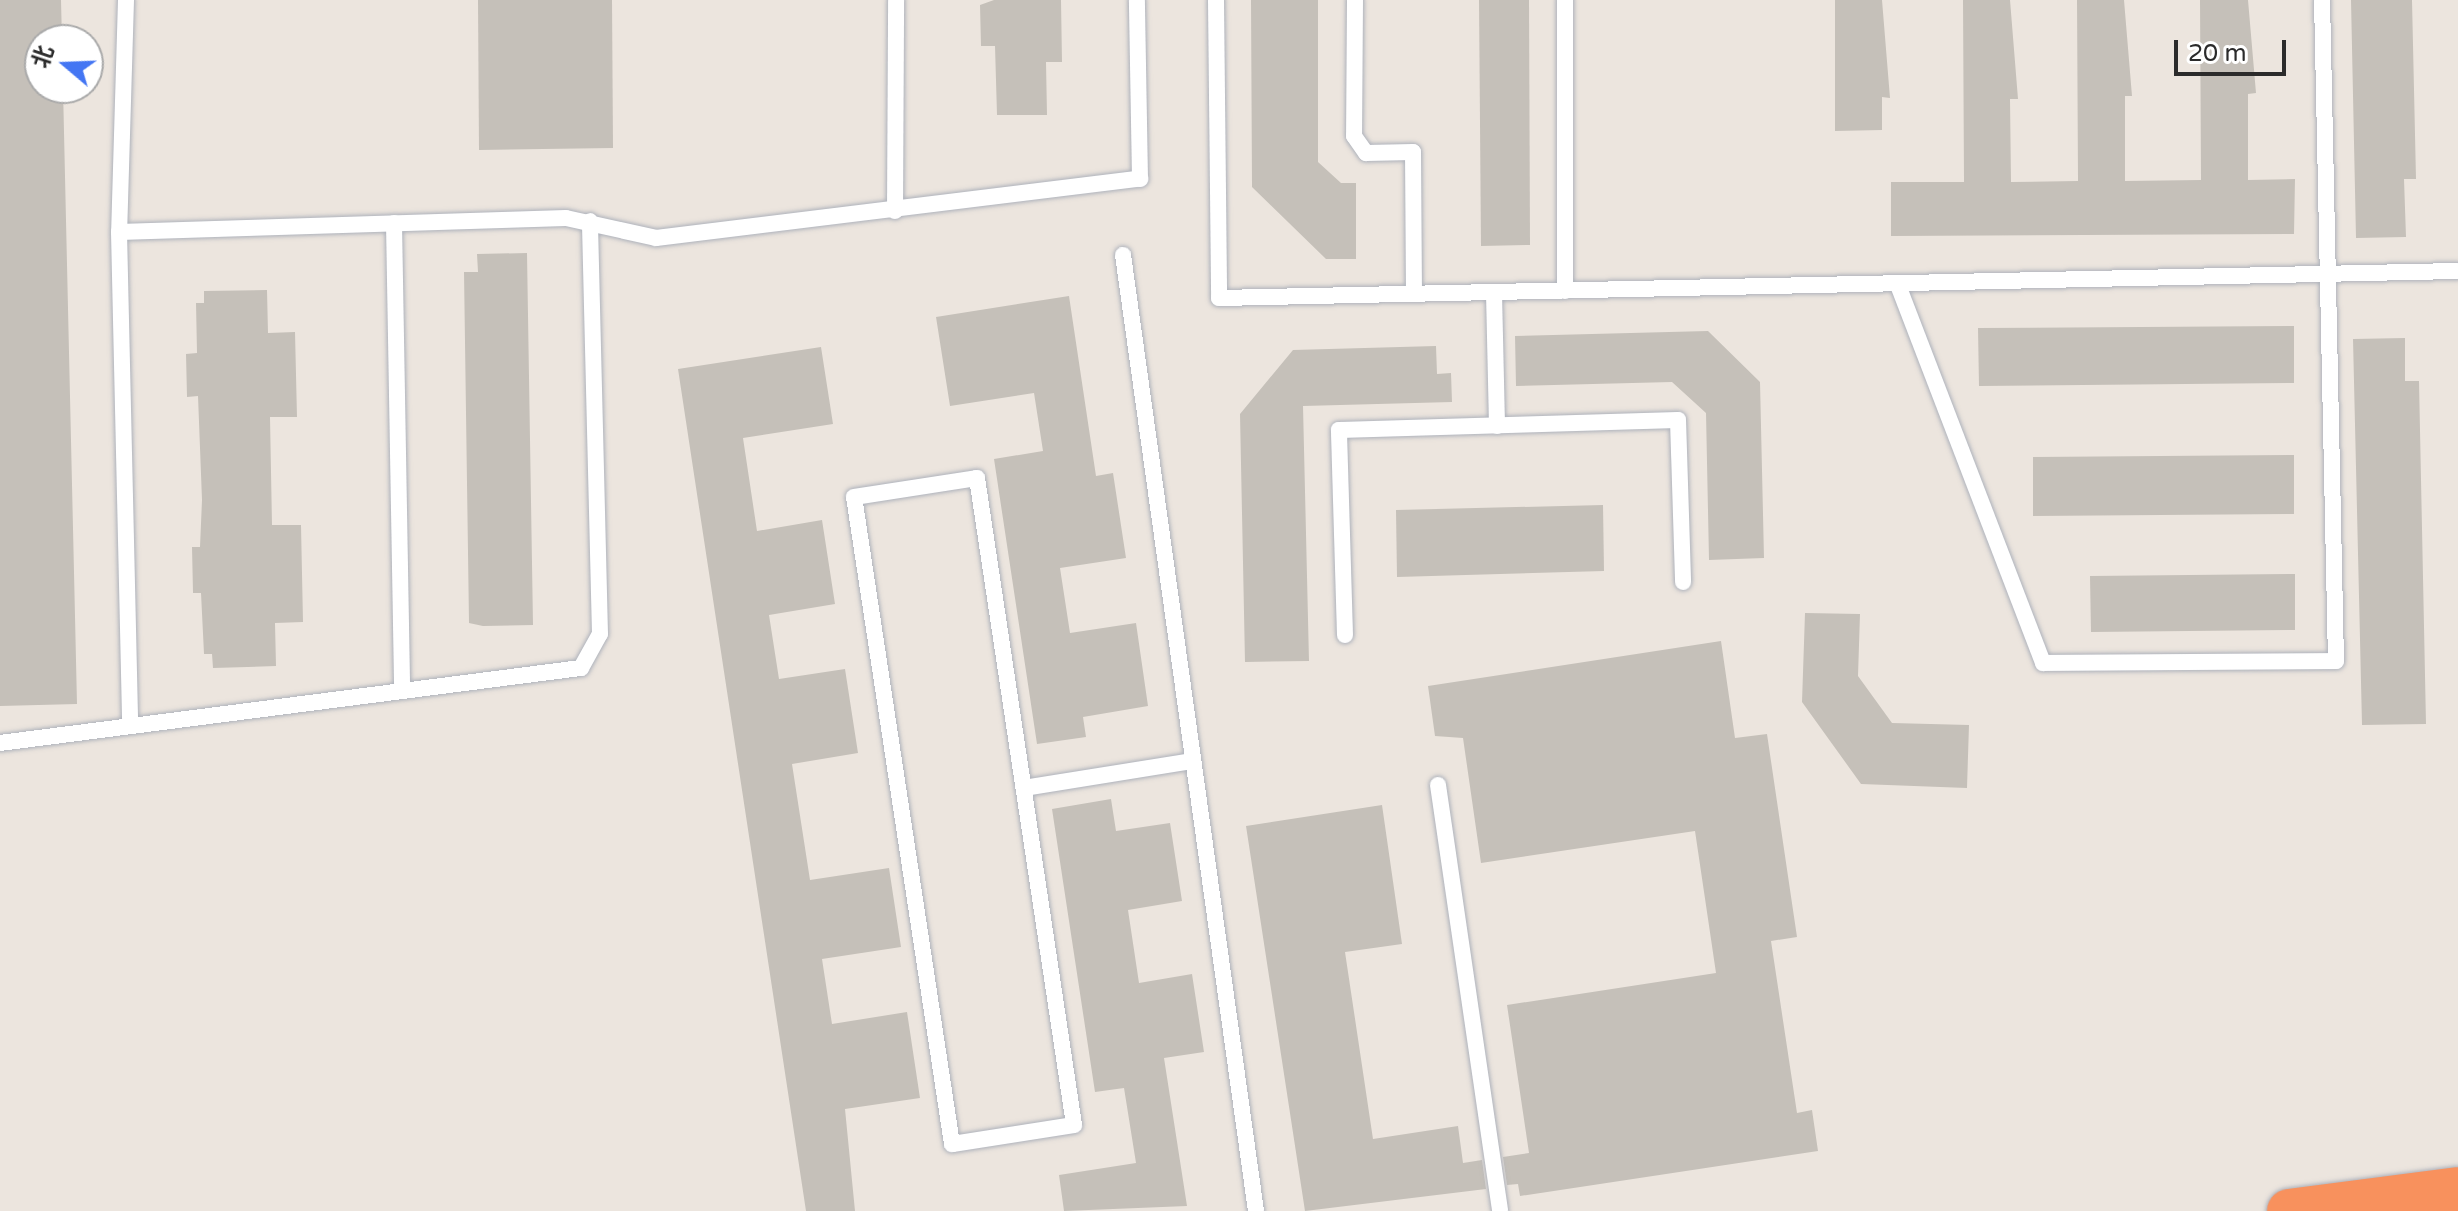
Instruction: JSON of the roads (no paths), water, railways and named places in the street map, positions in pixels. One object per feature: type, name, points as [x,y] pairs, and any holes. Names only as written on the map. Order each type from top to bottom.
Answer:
[{"type":"highway","points":[[2289,1211],[2458,1189]]},
{"type":"lane","points":[[126,0],[119,232],[130,723]]},
{"type":"lane","points":[[895,211],[896,0]]},
{"type":"lane","points":[[119,232],[394,223],[590,221],[656,238],[1140,179],[1137,0]]},
{"type":"lane","points":[[1216,0],[1219,298],[2458,271]]},
{"type":"lane","points":[[1355,0],[1354,136],[1366,153],[1413,152],[1414,294]]},
{"type":"lane","points":[[1565,0],[1565,291]]},
{"type":"lane","points":[[1898,285],[2043,663],[2336,661],[2322,0]]},
{"type":"lane","points":[[0,743],[130,723],[581,668],[596,645],[590,221]]},
{"type":"lane","points":[[394,223],[402,689]]},
{"type":"lane","points":[[1123,255],[1256,1211]]},
{"type":"lane","points":[[1494,293],[1497,426]]},
{"type":"lane","points":[[1345,635],[1339,430],[1678,420],[1683,582]]},
{"type":"lane","points":[[977,478],[1024,788],[1074,1125],[952,1144],[854,497],[977,478]]},
{"type":"lane","points":[[1024,788],[1193,761]]},
{"type":"lane","points":[[1438,785],[1500,1211]]}]
